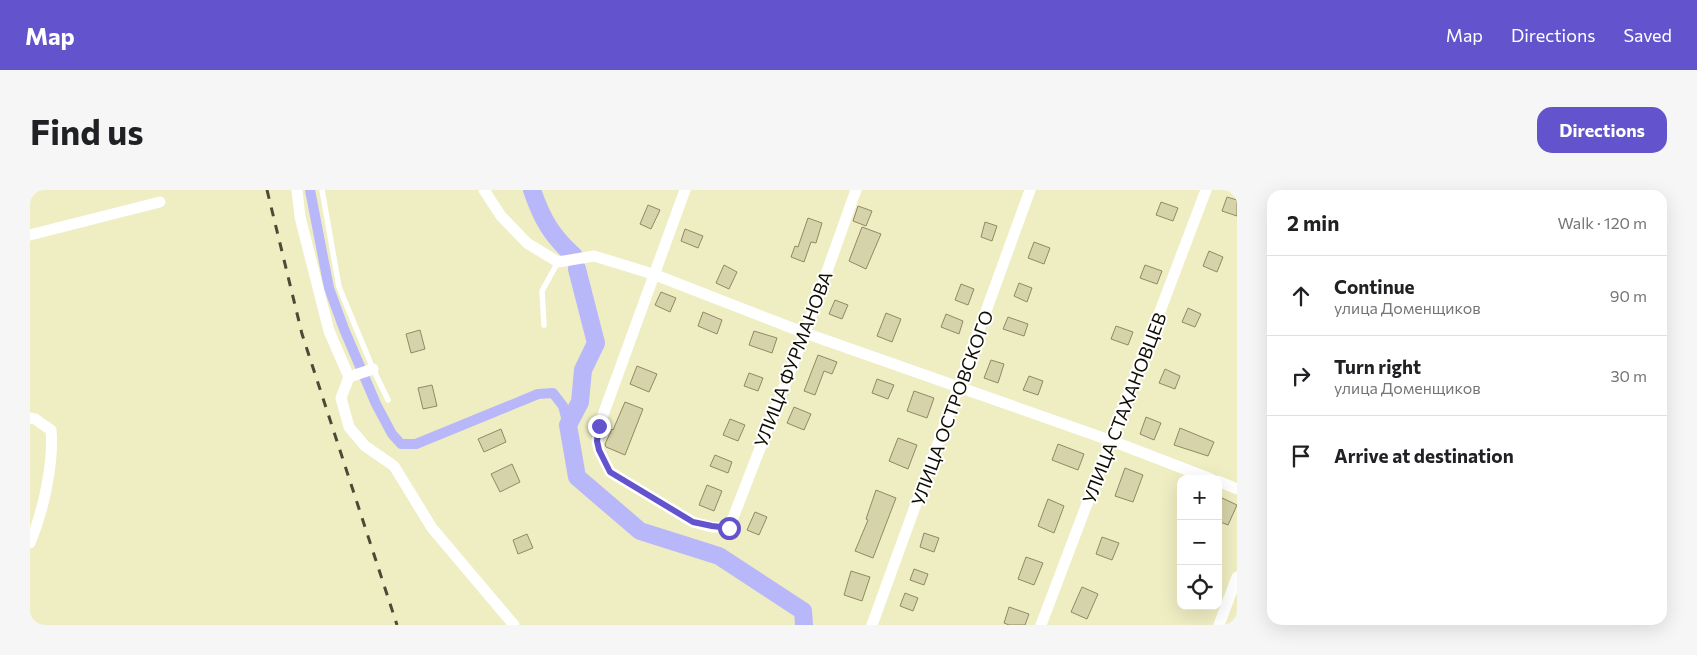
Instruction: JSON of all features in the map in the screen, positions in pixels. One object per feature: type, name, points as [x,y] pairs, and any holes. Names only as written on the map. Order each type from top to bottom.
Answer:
[{"type":"street","points":[[297,190],[300,217],[329,331],[349,377],[341,398],[349,427],[365,446],[394,466],[432,528],[514,625]]},
{"type":"street","points":[[484,190],[501,216],[528,244],[558,262],[594,256],[653,274],[805,333],[1112,441],[1201,475]]},
{"type":"street","points":[[653,274],[685,190]]},
{"type":"street","name":"УЛИЦА ФУРМАНОВА","points":[[653,274],[599,426],[597,441],[599,450],[610,472],[675,512],[693,522],[729,528],[805,333],[856,190]]},
{"type":"street","name":"УЛИЦА ОСТРОВСКОГО","points":[[872,625],[960,388],[1030,190]]},
{"type":"street","name":"УЛИЦА СТАХАНОВЦЕВ","points":[[1041,625],[1206,190]]},
{"type":"street","points":[[30,235],[160,202]]},
{"type":"street","points":[[349,377],[373,370]]},
{"type":"street","points":[[30,418],[35,419],[51,430],[52,447],[40,520],[30,543]]},
{"type":"street","points":[[1222,482],[1237,488]]},
{"type":"street","points":[[1219,625],[1237,577]]},
{"type":"lane","points":[[322,190],[339,287],[373,370],[388,400]]},
{"type":"lane","points":[[544,325],[542,292],[558,262]]},
{"type":"building","points":[[1227,197],[1237,200],[1237,216],[1222,211]]},
{"type":"building","points":[[1161,202],[1178,208],[1173,221],[1156,215]]},
{"type":"building","points":[[648,205],[660,210],[651,229],[640,224]]},
{"type":"building","points":[[858,206],[872,211],[866,226],[853,221]]},
{"type":"building","points":[[808,218],[822,223],[816,243],[811,242],[804,262],[791,257],[795,246],[798,247]]},
{"type":"building","points":[[985,222],[997,226],[992,241],[981,237]]},
{"type":"building","points":[[862,227],[881,234],[866,269],[849,261]]},
{"type":"building","points":[[685,229],[703,236],[698,248],[681,241]]},
{"type":"building","points":[[1034,242],[1050,248],[1044,264],[1028,258]]},
{"type":"building","points":[[1209,251],[1223,257],[1217,272],[1203,266]]},
{"type":"building","points":[[724,265],[737,272],[729,289],[716,283]]},
{"type":"building","points":[[1145,265],[1162,271],[1157,284],[1140,278]]},
{"type":"building","points":[[1019,283],[1032,288],[1027,302],[1014,296]]},
{"type":"building","points":[[961,284],[974,289],[968,305],[955,300]]},
{"type":"building","points":[[661,292],[676,298],[670,312],[655,305]]},
{"type":"building","points":[[835,300],[848,305],[842,319],[829,314]]},
{"type":"building","points":[[1188,308],[1201,314],[1195,327],[1182,322]]},
{"type":"building","points":[[703,312],[722,320],[717,334],[698,326]]},
{"type":"building","points":[[886,313],[901,319],[892,342],[877,336]]},
{"type":"building","points":[[946,314],[963,321],[959,334],[941,327]]},
{"type":"building","points":[[1008,317],[1028,324],[1024,336],[1003,329]]},
{"type":"building","points":[[1116,326],[1133,332],[1128,345],[1111,339]]},
{"type":"building","points":[[420,330],[425,349],[411,353],[406,334]]},
{"type":"building","points":[[754,331],[777,338],[772,353],[749,345]]},
{"type":"building","points":[[818,355],[837,362],[832,374],[824,371],[815,395],[804,391]]},
{"type":"building","points":[[991,360],[1004,364],[998,383],[984,378]]},
{"type":"building","points":[[637,366],[657,374],[649,392],[630,384]]},
{"type":"building","points":[[1165,369],[1180,376],[1175,389],[1159,383]]},
{"type":"building","points":[[749,373],[763,378],[758,391],[744,386]]},
{"type":"building","points":[[1029,376],[1043,381],[1038,395],[1023,390]]},
{"type":"building","points":[[877,379],[894,385],[888,399],[872,393]]},
{"type":"building","points":[[432,385],[437,406],[423,409],[418,388]]},
{"type":"building","points":[[914,391],[934,398],[927,418],[907,411]]},
{"type":"building","points":[[625,402],[643,409],[625,455],[606,447],[605,444]]},
{"type":"building","points":[[794,407],[811,414],[804,430],[787,423]]},
{"type":"building","points":[[1146,417],[1161,423],[1154,440],[1140,434]]},
{"type":"building","points":[[730,419],[745,425],[738,441],[723,435]]},
{"type":"building","points":[[1180,428],[1214,442],[1208,456],[1174,445]]},
{"type":"building","points":[[501,429],[506,442],[484,452],[478,439]]},
{"type":"building","points":[[898,438],[917,445],[908,469],[889,461]]},
{"type":"building","points":[[1058,444],[1084,454],[1078,470],[1052,460]]},
{"type":"building","points":[[715,455],[732,462],[728,473],[710,466]]},
{"type":"building","points":[[512,464],[520,482],[500,492],[491,474]]},
{"type":"building","points":[[1125,468],[1143,475],[1133,502],[1115,496]]},
{"type":"building","points":[[707,485],[722,491],[714,511],[699,505]]},
{"type":"building","points":[[876,490],[896,498],[873,558],[855,551],[868,520],[866,519]]},
{"type":"building","points":[[1222,498],[1237,505],[1228,525],[1222,523]]},
{"type":"building","points":[[1048,499],[1064,506],[1054,533],[1038,526]]},
{"type":"building","points":[[755,512],[767,517],[759,535],[747,530]]},
{"type":"building","points":[[924,533],[939,538],[934,552],[920,547]]},
{"type":"building","points":[[527,534],[533,548],[518,554],[513,540]]},
{"type":"building","points":[[1102,537],[1119,543],[1112,560],[1096,554]]},
{"type":"building","points":[[1026,557],[1043,563],[1034,585],[1018,579]]},
{"type":"building","points":[[914,569],[928,574],[924,585],[910,580]]},
{"type":"building","points":[[851,571],[870,577],[862,601],[844,595]]},
{"type":"building","points":[[1082,587],[1098,594],[1087,619],[1071,612]]},
{"type":"building","points":[[905,593],[918,598],[913,611],[900,606]]},
{"type":"building","points":[[1009,607],[1029,614],[1025,625],[1009,625],[1004,623]]},
{"type":"waterway","points":[[310,190],[329,288],[376,404],[392,434],[401,444],[416,444],[538,394],[553,393],[563,406],[568,425]]},
{"type":"waterway","points":[[532,190],[548,226],[559,241],[574,256]]},
{"type":"waterway","points":[[577,269],[596,343],[583,370],[580,402],[568,425],[577,477],[640,531],[719,556],[803,611],[804,625]]},
{"type":"railway","points":[[267,190],[302,334],[397,625]]},
{"type":"route","points":[[599,426],[597,441],[599,450],[610,472],[693,522],[729,528]]}]
